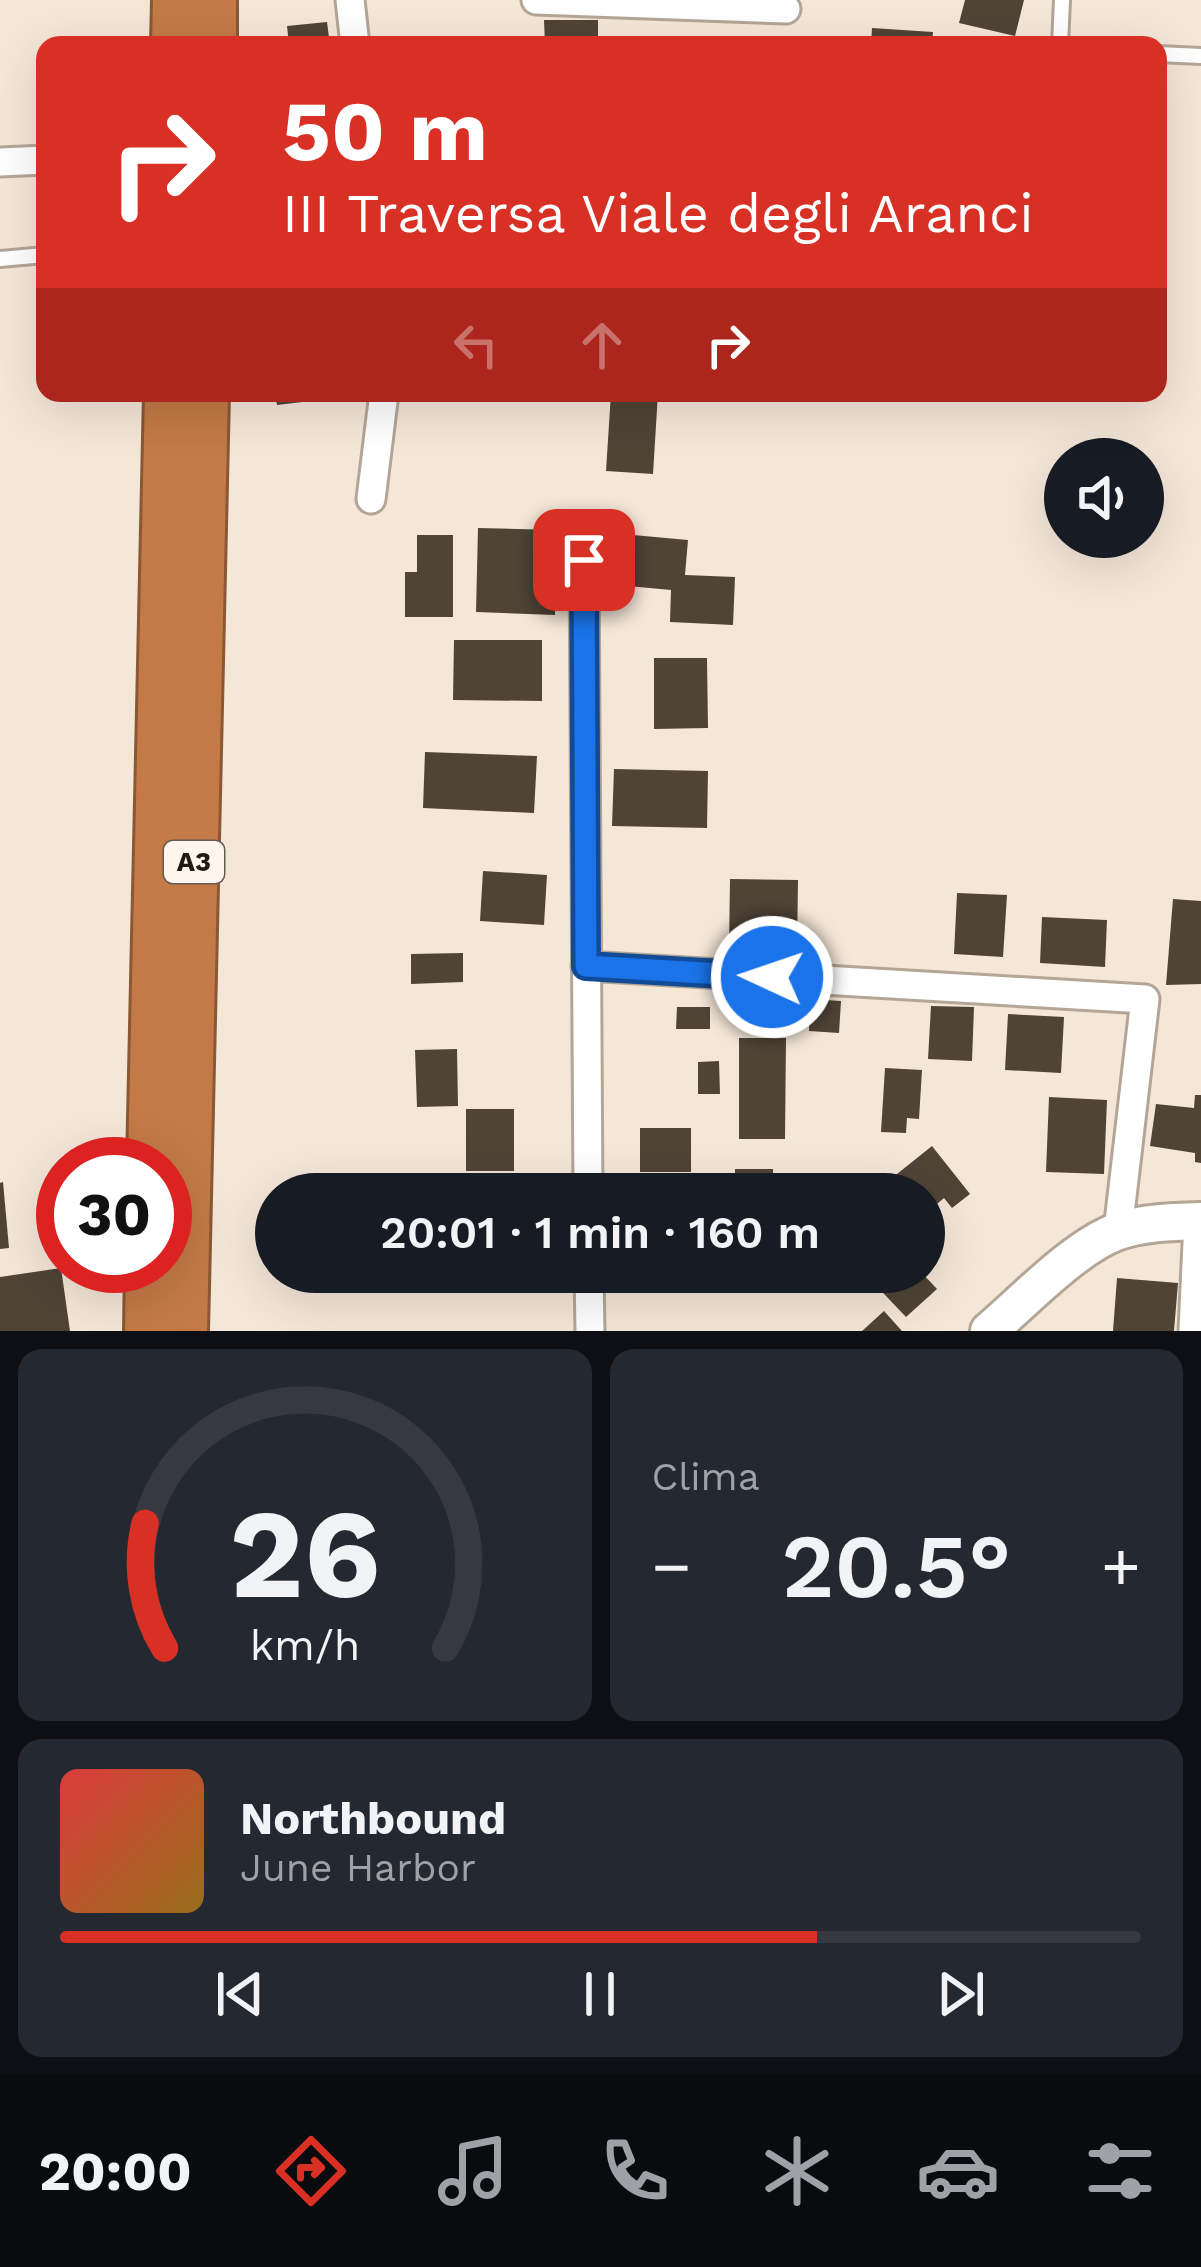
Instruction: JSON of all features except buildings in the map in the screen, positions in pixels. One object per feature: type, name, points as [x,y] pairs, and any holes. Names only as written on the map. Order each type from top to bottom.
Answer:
[{"type":"highway","points":[[176,36],[178,0]]},
{"type":"highway","points":[[212,0],[212,36]]},
{"type":"highway","name":"A3","points":[[153,1137],[169,402]]},
{"type":"highway","name":"A3","points":[[183,1331],[204,402]]},
{"type":"highway","points":[[148,1331],[149,1293]]},
{"type":"main road","points":[[989,1331],[1087,1246],[1118,1231],[1200,1221]]},
{"type":"street","points":[[350,0],[355,36]]},
{"type":"street","points":[[536,0],[786,9]]},
{"type":"street","points":[[0,162],[36,160]]},
{"type":"street","points":[[371,499],[383,402]]},
{"type":"street","points":[[584,560],[588,1173]]},
{"type":"street","points":[[586,966],[1145,999],[1118,1231]]},
{"type":"street","points":[[1193,1331],[1200,1221]]},
{"type":"street","points":[[589,1293],[590,1331]]},
{"type":"lane","points":[[1060,36],[1062,0]]},
{"type":"lane","points":[[1167,54],[1201,56]]},
{"type":"lane","points":[[0,259],[36,256]]},
{"type":"route","points":[[584,560],[586,966],[772,977]]}]
